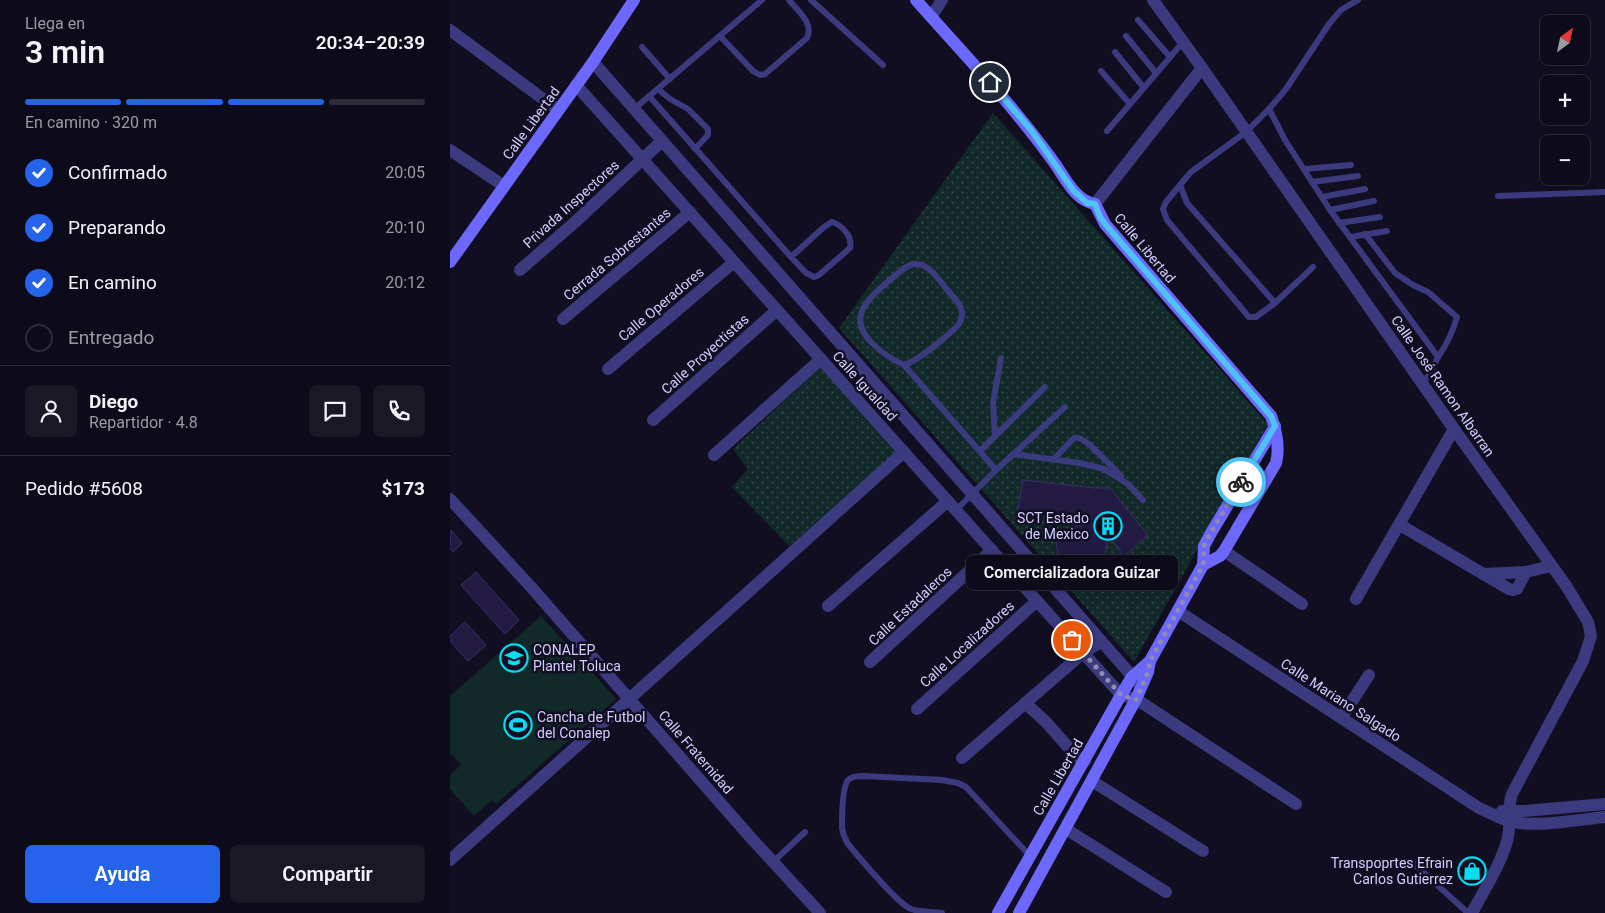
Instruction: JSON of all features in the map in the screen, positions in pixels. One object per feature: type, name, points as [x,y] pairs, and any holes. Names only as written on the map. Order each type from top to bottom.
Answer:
[{"type":"main road","name":"Calle Libertad","points":[[450,262],[593,62],[634,0]]},
{"type":"main road","points":[[916,0],[1031,130],[1073,190],[1087,203],[1095,204]]},
{"type":"main road","name":"Calle Libertad","points":[[1095,204],[1105,224],[1266,409],[1275,426],[1278,456],[1276,463],[1220,556],[1203,565]]},
{"type":"main road","name":"Calle Libertad","points":[[1019,913],[1139,694],[1148,672],[1150,661],[1203,565],[1204,546],[1211,532],[1275,426]]},
{"type":"main road","name":"Calle Libertad","points":[[998,913],[1121,695],[1132,677],[1150,661]]},
{"type":"street","points":[[931,17],[942,0]]},
{"type":"street","name":"Calle José Ramon Albarran","points":[[1153,0],[1551,566],[1585,615],[1591,630],[1583,661],[1510,799],[1508,836],[1501,856],[1470,913]]},
{"type":"street","points":[[450,30],[558,110]]},
{"type":"street","name":"Calle Igualdad","points":[[593,62],[1132,677],[1139,694]]},
{"type":"street","points":[[1095,204],[1202,68]]},
{"type":"street","name":"Calle Igualdad","points":[[576,85],[1121,695]]},
{"type":"street","name":"Privada Inspectores","points":[[520,270],[662,141]]},
{"type":"street","points":[[450,150],[504,186]]},
{"type":"street","name":"Cerrada Sobrestantes","points":[[563,319],[690,212]]},
{"type":"street","name":"Calle Operadores","points":[[608,369],[734,262]]},
{"type":"street","name":"Calle Proyectistas","points":[[653,420],[777,310]]},
{"type":"street","points":[[714,455],[821,359]]},
{"type":"street","points":[[1356,599],[1454,429]]},
{"type":"street","points":[[450,860],[904,452]]},
{"type":"street","name":"Calle Fraternidad","points":[[450,499],[538,594],[751,838],[820,913]]},
{"type":"street","points":[[828,606],[952,505]]},
{"type":"street","points":[[1400,525],[1513,590],[1517,588],[1526,572]]},
{"type":"street","name":"Calle Estadaleros","points":[[870,662],[992,550]]},
{"type":"street","points":[[1224,550],[1302,604]]},
{"type":"street","points":[[1483,574],[1526,572],[1551,566]]},
{"type":"street","name":"Calle Localizadores","points":[[916,709],[1037,601]]},
{"type":"street","name":"Calle Mariano Salgado","points":[[1178,611],[1433,779],[1489,812],[1538,823],[1605,817]]},
{"type":"street","points":[[962,758],[1083,652],[1101,642]]},
{"type":"street","points":[[1341,718],[1369,675]]},
{"type":"street","points":[[1121,695],[1139,694],[1296,804]]},
{"type":"street","points":[[1025,703],[1046,721],[1076,756],[1085,761]]},
{"type":"street","points":[[1092,781],[1203,851]]},
{"type":"street","name":"Calle Mariano Salgado","points":[[1509,816],[1605,804]]},
{"type":"street","points":[[1066,830],[1166,892]]},
{"type":"lane","points":[[634,109],[762,0]]},
{"type":"lane","points":[[720,36],[753,71],[760,76],[765,74],[806,38],[809,33],[808,24],[789,0]]},
{"type":"lane","points":[[811,0],[883,65]]},
{"type":"lane","points":[[1313,267],[1275,303],[1256,317],[1249,317],[1167,220],[1163,209],[1166,202],[1192,172],[1246,132],[1268,109],[1286,89],[1329,24],[1341,10],[1358,0]]},
{"type":"lane","points":[[1138,20],[1170,57]]},
{"type":"lane","points":[[1126,36],[1156,73]]},
{"type":"lane","points":[[1107,131],[1183,42]]},
{"type":"lane","points":[[642,47],[670,79]]},
{"type":"lane","points":[[1115,52],[1144,88]]},
{"type":"lane","points":[[1101,71],[1130,104]]},
{"type":"lane","points":[[658,89],[670,99],[688,109],[708,130],[708,135],[695,148]]},
{"type":"lane","points":[[649,96],[806,273],[817,277],[850,248],[850,238],[838,224],[832,222],[791,256]]},
{"type":"lane","points":[[1268,109],[1285,140],[1330,210],[1438,357]]},
{"type":"lane","points":[[1304,169],[1351,165]]},
{"type":"lane","points":[[1312,182],[1358,176]]},
{"type":"lane","points":[[1180,186],[1187,203],[1275,303]]},
{"type":"lane","points":[[1322,197],[1365,189]]},
{"type":"lane","points":[[1498,196],[1605,192]]},
{"type":"lane","points":[[1330,210],[1374,202]]},
{"type":"lane","points":[[1339,223],[1380,217]]},
{"type":"lane","points":[[1350,237],[1387,230]]},
{"type":"lane","points":[[1365,234],[1395,273],[1428,292],[1457,316],[1454,329],[1446,346],[1430,374],[1422,383]]},
{"type":"lane","points":[[904,365],[912,362],[935,345],[959,323],[962,315],[962,308],[945,286],[923,265],[917,264],[903,269],[870,298],[862,311],[860,325],[867,338],[888,356],[904,365],[996,470]]},
{"type":"lane","points":[[995,436],[994,403],[1001,358]]},
{"type":"lane","points":[[980,451],[1045,388]]},
{"type":"lane","points":[[952,505],[972,494],[1065,407]]},
{"type":"lane","points":[[1053,460],[1070,440],[1079,438],[1087,443],[1143,500]]},
{"type":"lane","points":[[1013,454],[1080,463],[1104,469],[1128,484]]},
{"type":"lane","points":[[942,913],[908,908],[897,899],[853,850],[842,829],[844,788],[846,782],[852,777],[942,780],[958,783],[966,787],[1030,856]]},
{"type":"lane","points":[[773,862],[805,832]]},
{"type":"lane","points":[[1413,863],[1470,913]]},
{"type":"green space","points":[[993,113],[1268,424],[1134,662],[839,328]]},
{"type":"green space","points":[[825,363],[903,451],[789,546],[732,487],[748,469],[733,449]]},
{"type":"green space","name":"Cancha de Futbol del Conalep","points":[[541,616],[616,699],[496,804],[492,800],[474,816],[450,789],[450,775],[461,765],[452,754],[450,755],[450,696]]},
{"type":"building","name":"SCT Estado de Mexico","points":[[1023,480],[1110,488],[1148,535],[1124,556],[1108,534],[1105,554],[1096,568],[1079,572],[1060,562],[1056,542],[1068,528],[1083,525],[1080,516],[1017,515]]},
{"type":"building","points":[[451,530],[462,543],[453,552],[450,548]]},
{"type":"building","points":[[476,572],[519,620],[505,634],[461,585]]},
{"type":"building","points":[[465,622],[486,645],[468,661],[450,641],[450,636]]},
{"type":"way so far","points":[[1072,640],[1121,695],[1136,700],[1148,672],[1150,661],[1203,565],[1204,546],[1207,539],[1241,482]]},
{"type":"place","name":"SCT Estado de Mexico","points":[[1108,526]]},
{"type":"place","name":"Comercializadora Guizar","points":[[1072,640]]},
{"type":"place","name":"CONALEP Plantel Toluca","points":[[514,658]]},
{"type":"place","name":"Cancha de Futbol del Conalep","points":[[518,725]]},
{"type":"place","name":"Transpoprtes Efrain Carlos Gutierrez","points":[[1472,871]]},
{"type":"route","points":[[990,82],[1031,130],[1073,190],[1087,203],[1095,204],[1105,224],[1271,416],[1275,426],[1241,482]]}]
